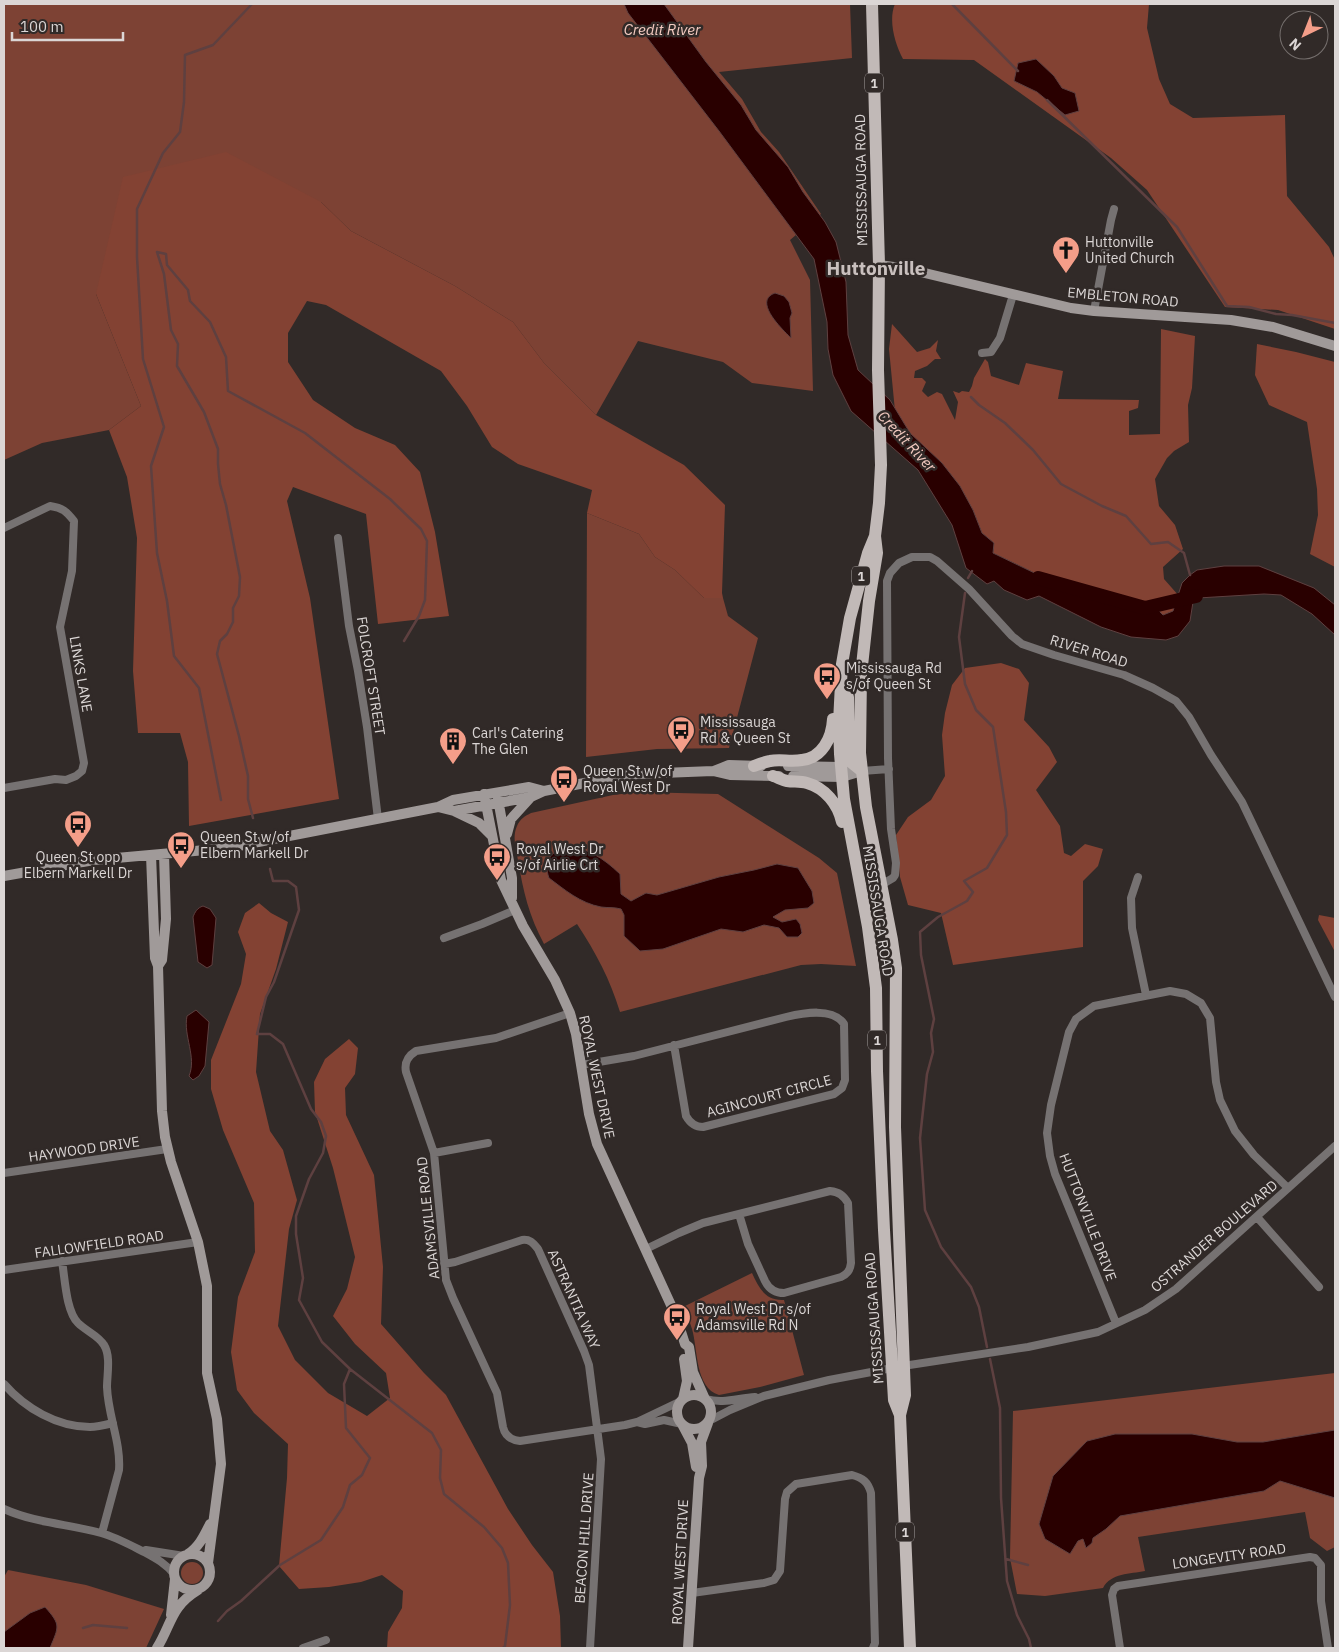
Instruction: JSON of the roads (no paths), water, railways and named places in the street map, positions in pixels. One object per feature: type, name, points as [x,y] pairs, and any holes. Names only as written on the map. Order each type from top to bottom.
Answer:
[{"type":"main road","name":"MISSISSAUGA ROAD","points":[[872,4],[879,265],[880,503],[875,536],[859,584],[845,644],[839,722],[844,799],[868,927],[876,988],[877,1071],[883,1220],[898,1367]]},
{"type":"main road","name":"MISSISSAUGA ROAD","points":[[875,536],[877,553],[869,601],[861,675],[860,712],[862,771],[866,807],[896,968],[895,1127],[898,1367],[894,1400],[900,1415],[910,1648]]},
{"type":"main road","points":[[845,644],[849,659],[849,756],[851,762],[862,771]]},
{"type":"main road","points":[[754,766],[770,761],[807,759],[822,749],[832,730],[835,675],[842,664]]},
{"type":"main road","points":[[772,776],[787,781],[808,783],[829,796],[839,812],[847,848],[854,852]]},
{"type":"street","points":[[1094,311],[1114,209]]},
{"type":"street","name":"EMBLETON ROAD","points":[[879,265],[908,269],[1072,308],[1230,320],[1272,327],[1335,346]]},
{"type":"street","points":[[982,354],[991,352],[1000,338],[1014,295]]},
{"type":"street","name":"LINKS LANE","points":[[4,528],[50,506],[66,511],[74,521],[72,571],[60,627],[84,763],[82,771],[66,780],[55,779],[4,788]]},
{"type":"street","name":"FOLCROFT STREET","points":[[338,538],[349,626],[367,727],[378,819]]},
{"type":"street","name":"RIVER ROAD","points":[[881,885],[893,878],[896,863],[891,829],[889,769],[887,581],[894,567],[905,559],[930,557],[970,589],[1012,636],[1022,644],[1124,675],[1154,688],[1176,701],[1189,717],[1242,802],[1335,997]]},
{"type":"street","points":[[713,771],[729,765],[841,772]]},
{"type":"street","points":[[454,811],[531,797],[544,791],[622,776],[713,771],[730,775],[772,776],[889,769]]},
{"type":"street","points":[[4,876],[94,860],[228,848],[438,807],[453,800],[484,794],[529,787],[544,791]]},
{"type":"street","name":"ROYAL WEST DRIVE","points":[[496,792],[506,840],[514,906]]},
{"type":"street","name":"ROYAL WEST DRIVE","points":[[484,794],[501,880],[533,946],[555,980],[570,1013],[576,1034],[589,1114],[597,1144],[646,1249],[678,1322],[685,1344],[689,1347],[696,1380],[706,1399]]},
{"type":"street","points":[[506,840],[511,819],[531,797]]},
{"type":"street","points":[[438,807],[454,811],[479,823],[492,836]]},
{"type":"street","points":[[158,966],[162,960],[166,919],[164,854]]},
{"type":"street","points":[[151,855],[154,958],[158,966],[162,1111],[167,1149],[198,1242],[205,1270],[207,1293],[207,1373],[217,1419],[221,1464],[208,1563],[210,1574],[206,1584],[187,1597],[171,1617]]},
{"type":"street","points":[[1138,877],[1131,898],[1132,928],[1146,995]]},
{"type":"street","points":[[444,938],[482,924],[514,906]]},
{"type":"street","name":"HUTTONVILLE DRIVE","points":[[1116,1323],[1055,1174],[1050,1156],[1047,1133],[1051,1105],[1069,1032],[1076,1019],[1094,1006],[1170,991],[1186,994],[1201,1004],[1210,1018],[1216,1082],[1220,1100],[1235,1131],[1254,1154],[1288,1188]]},
{"type":"street","name":"ADAMSVILLE ROAD","points":[[570,1013],[496,1038],[416,1051],[405,1062],[406,1072],[434,1153],[446,1280],[497,1393],[503,1427],[507,1435],[515,1440],[520,1441],[598,1430],[637,1422],[682,1400]]},
{"type":"street","name":"AGINCOURT CIRCLE","points":[[581,1065],[634,1056],[674,1045],[794,1015],[807,1013],[830,1014],[839,1018],[844,1024],[845,1080],[842,1088],[834,1094],[698,1127],[691,1123],[686,1116],[674,1045]]},
{"type":"street","points":[[434,1153],[488,1143]]},
{"type":"street","name":"OSTRANDER BOULEVARD","points":[[898,1367],[1028,1347],[1098,1332],[1145,1310],[1176,1289],[1335,1146]]},
{"type":"street","name":"HAYWOOD DRIVE","points":[[4,1173],[167,1149]]},
{"type":"street","points":[[646,1249],[696,1226],[739,1214],[830,1191],[838,1192],[848,1203],[852,1264],[850,1269],[841,1277],[784,1293],[775,1292],[767,1286],[748,1244],[739,1214]]},
{"type":"street","points":[[1257,1217],[1320,1286]]},
{"type":"street","name":"ASTRANTIA WAY","points":[[444,1264],[522,1240],[527,1239],[534,1244],[587,1359],[598,1430]]},
{"type":"street","name":"FALLOWFIELD ROAD","points":[[4,1270],[198,1242]]},
{"type":"street","points":[[62,1262],[72,1316],[80,1325],[101,1341],[106,1350],[108,1404],[119,1451],[119,1470],[102,1533]]},
{"type":"street","name":"ROYAL WEST DRIVE","points":[[682,1400],[687,1381],[683,1349],[685,1344]]},
{"type":"street","points":[[764,1396],[730,1410],[704,1427],[694,1430],[683,1425],[678,1417],[677,1412],[682,1400],[687,1396],[697,1395],[717,1402],[728,1402],[898,1367]]},
{"type":"street","points":[[4,1384],[22,1402],[37,1412],[53,1419],[89,1427],[113,1424]]},
{"type":"street","points":[[706,1399],[712,1413],[709,1422]]},
{"type":"street","name":"ADAMSVILLE ROAD","points":[[637,1422],[645,1424],[664,1420],[683,1425]]},
{"type":"street","name":"ROYAL WEST DRIVE","points":[[688,1648],[699,1478],[702,1466],[701,1442],[709,1422]]},
{"type":"street","name":"ROYAL WEST DRIVE","points":[[683,1425],[692,1443],[699,1478]]},
{"type":"street","name":"BEACON HILL DRIVE","points":[[590,1648],[601,1470],[598,1430]]},
{"type":"street","points":[[692,1593],[764,1584],[774,1580],[780,1571],[787,1492],[796,1484],[852,1475],[858,1476],[868,1485],[871,1493],[875,1643],[873,1648]]},
{"type":"street","points":[[4,1509],[41,1522],[102,1533],[161,1561],[175,1576],[179,1584],[189,1590],[201,1588]]},
{"type":"street","points":[[157,1648],[171,1617],[176,1563],[195,1550],[200,1544],[214,1516]]},
{"type":"street","points":[[139,1549],[186,1555],[192,1554],[201,1556],[208,1563]]},
{"type":"street","name":"LONGEVITY ROAD","points":[[1120,1648],[1112,1595],[1114,1589],[1118,1586],[1310,1557],[1315,1558],[1321,1565],[1321,1601],[1328,1648]]},
{"type":"street","points":[[303,1648],[326,1640]]},
{"type":"water","name":"Credit River","points":[[624,4],[664,4],[706,62],[741,105],[756,130],[788,167],[803,192],[825,222],[836,242],[846,282],[848,335],[858,370],[890,400],[910,433],[942,463],[960,486],[973,510],[982,533],[994,543],[993,553],[1072,591],[1099,591],[1136,606],[1158,610],[1163,615],[1173,611],[1182,583],[1197,570],[1224,566],[1259,566],[1314,588],[1335,605],[1335,635],[1312,614],[1281,595],[1264,594],[1198,598],[1193,602],[1190,621],[1178,636],[1166,640],[1131,637],[1101,627],[1039,596],[1027,600],[1004,590],[994,581],[987,584],[966,568],[952,525],[918,470],[851,411],[833,375],[828,349],[827,322],[814,259],[628,13]]},
{"type":"water","points":[[1036,59],[1054,76],[1062,88],[1075,93],[1079,111],[1065,115],[1037,92],[1014,81],[1018,63]]},
{"type":"water","points":[[775,293],[784,296],[789,302],[792,313],[790,318],[791,338],[771,316],[768,309],[767,302],[769,297]]},
{"type":"water","points":[[563,846],[587,851],[607,863],[620,874],[621,894],[631,901],[646,893],[657,895],[719,877],[777,864],[798,868],[812,891],[814,903],[808,908],[785,910],[773,917],[782,922],[796,919],[800,924],[802,933],[798,937],[787,937],[779,928],[764,925],[743,932],[721,929],[663,949],[640,951],[624,936],[624,915],[621,909],[601,907],[586,902],[549,878],[547,863],[554,852]]},
{"type":"water","points":[[203,906],[210,909],[216,918],[212,965],[207,968],[198,962],[193,917],[196,910]]},
{"type":"water","points":[[196,1010],[209,1022],[205,1066],[199,1076],[193,1080],[189,1076],[192,1061],[186,1024],[187,1016]]},
{"type":"water","points":[[1335,1430],[1335,1498],[1280,1481],[1264,1491],[1120,1516],[1093,1538],[1092,1543],[1086,1548],[1083,1539],[1078,1541],[1070,1554],[1045,1539],[1039,1524],[1053,1476],[1087,1441],[1115,1434],[1192,1434],[1237,1442],[1263,1442]]},
{"type":"water","points":[[45,1607],[54,1618],[57,1626],[50,1648],[4,1648],[4,1632],[30,1613]]},
{"type":"waterway","points":[[221,800],[199,688],[174,656],[167,601],[157,553],[151,466],[164,427],[143,359],[137,257],[137,209],[163,153],[180,132],[184,102],[185,55],[213,45],[252,4]]},
{"type":"waterway","points":[[952,4],[1018,71]]},
{"type":"waterway","points":[[1047,100],[1177,227],[1227,306],[1249,307],[1276,314],[1335,323]]},
{"type":"waterway","points":[[157,252],[164,274],[171,330],[178,344],[177,366],[204,412],[218,449],[220,484],[240,577],[239,596],[233,608],[233,622],[227,634],[220,641],[217,654],[248,776],[248,799],[253,818]]},
{"type":"waterway","points":[[157,252],[166,254],[167,265],[188,290],[190,301],[210,322],[226,357],[228,391],[305,433],[390,499],[421,529],[427,541],[425,600],[419,616],[404,641]]},
{"type":"waterway","points":[[971,397],[1005,423],[1033,450],[1061,484],[1102,506],[1126,516],[1151,544],[1168,542],[1184,553],[1190,575]]},
{"type":"waterway","points":[[968,578],[972,571]]},
{"type":"waterway","name":"Credit River","points":[[1038,578],[1145,608],[1196,596]]},
{"type":"waterway","points":[[965,593],[959,637],[965,684],[976,710],[993,727],[1006,812],[1007,835],[987,868],[964,881],[973,892],[967,901],[938,917],[920,932],[921,955],[934,1019],[931,1033],[933,1052],[927,1074],[920,1138],[925,1210],[941,1247],[971,1287],[979,1307],[987,1347]]},
{"type":"waterway","points":[[270,869],[273,881],[288,881],[296,887],[299,910],[274,982],[266,997],[257,1034],[270,1034],[283,1044],[311,1109],[321,1122],[326,1136],[323,1153],[309,1179],[296,1216],[296,1234],[303,1278],[299,1300],[322,1342],[350,1369],[432,1433],[441,1450],[440,1478],[444,1494],[484,1527],[502,1548],[508,1563],[510,1605],[505,1646],[503,1648]]},
{"type":"waterway","points":[[990,1359],[1000,1408],[1001,1498],[1007,1581],[1017,1615],[1029,1639],[1031,1648]]},
{"type":"waterway","points":[[218,1621],[280,1565],[321,1540],[343,1507],[350,1485],[362,1475],[370,1458],[346,1428],[344,1384],[350,1369]]},
{"type":"waterway","points":[[1006,1559],[1028,1565]]},
{"type":"waterway","points":[[83,1628],[93,1625],[127,1628]]},
{"type":"place","name":"Huttonville United Church","points":[[1066,274]]},
{"type":"place","name":"Mississauga Rd s/of Queen St","points":[[827,700]]},
{"type":"place","name":"Mississauga Rd & Queen St","points":[[681,754]]},
{"type":"place","name":"Carl's Catering The Glen","points":[[453,765]]},
{"type":"place","name":"Queen St w/of Royal West Dr","points":[[564,803]]},
{"type":"place","name":"Queen St opp Elbern Markell Dr","points":[[78,848]]},
{"type":"place","name":"Queen St w/of Elbern Markell Dr","points":[[181,869]]},
{"type":"place","name":"Royal West Dr s/of Airlie Crt","points":[[497,881]]},
{"type":"place","name":"Royal West Dr s/of Adamsville Rd N","points":[[677,1341]]},
{"type":"district","name":"Huttonville","points":[[876,268]]}]
